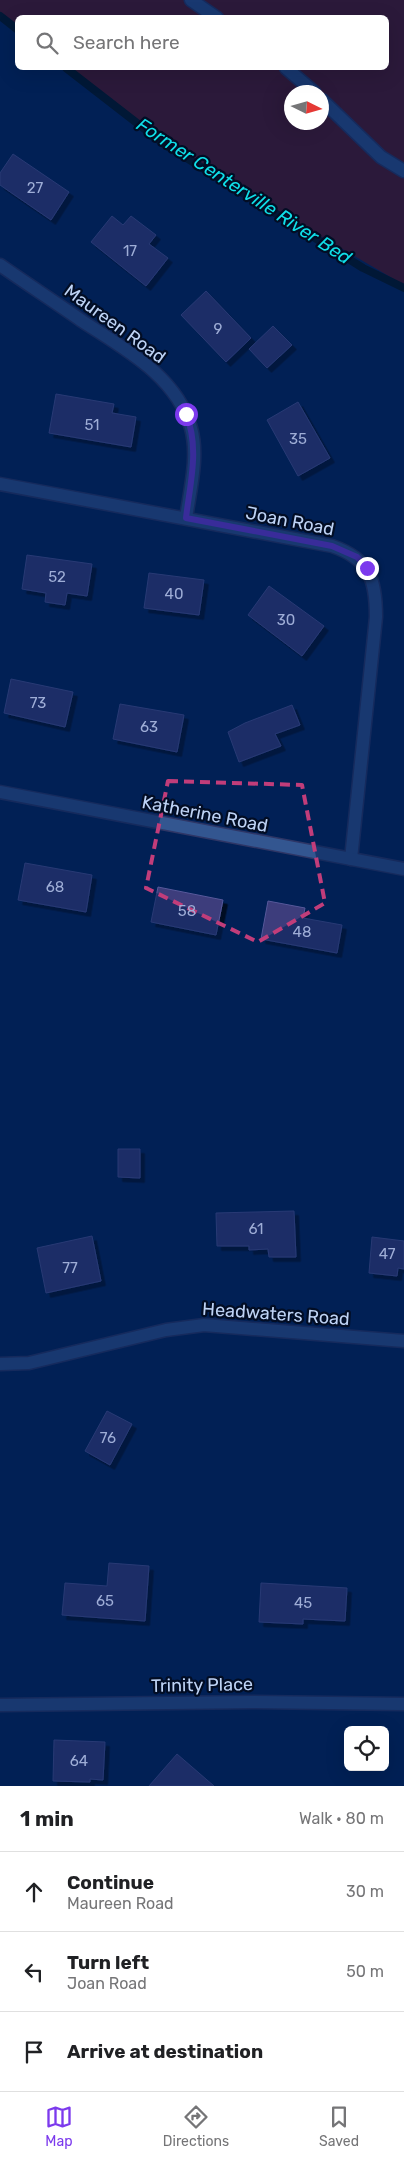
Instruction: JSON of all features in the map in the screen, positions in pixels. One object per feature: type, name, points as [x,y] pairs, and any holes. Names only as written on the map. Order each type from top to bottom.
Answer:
[{"type":"street","points":[[191,0],[213,15]]},
{"type":"street","points":[[288,70],[306,85]]},
{"type":"street","points":[[329,107],[381,157],[404,171]]},
{"type":"street","name":"Maureen Road","points":[[0,265],[150,368],[177,398],[192,428],[194,444],[194,459],[186,518]]},
{"type":"street","name":"Joan Road","points":[[0,484],[332,546],[357,557],[367,568],[375,588],[376,617],[351,859]]},
{"type":"street","name":"Katherine Road","points":[[0,792],[404,869]]},
{"type":"street","name":"Headwaters Road","points":[[0,1364],[29,1363],[166,1330],[204,1325],[404,1341]]},
{"type":"street","name":"Trinity Place","points":[[0,1705],[254,1702],[404,1704]]},
{"type":"highlighted area","points":[[168,781],[302,785],[325,903],[258,942],[146,888]]},
{"type":"shaded area","points":[[0,0],[404,0],[404,285],[192,161],[71,70],[389,70],[389,15],[15,15],[15,27],[0,16]]},
{"type":"building","points":[[13,154],[69,192],[51,220],[0,185],[0,173]]},
{"type":"building","points":[[112,216],[123,225],[131,216],[156,235],[149,244],[168,258],[146,286],[91,242]]},
{"type":"building","points":[[206,291],[251,338],[226,362],[181,315]]},
{"type":"building","points":[[273,326],[292,345],[267,368],[249,349]]},
{"type":"building","points":[[56,394],[114,404],[112,413],[136,417],[131,447],[49,433]]},
{"type":"building","points":[[298,402],[330,458],[298,476],[267,420]]},
{"type":"building","points":[[27,555],[92,564],[87,596],[67,593],[65,605],[45,602],[46,593],[22,589]]},
{"type":"building","points":[[149,573],[204,580],[199,615],[144,608]]},
{"type":"building","points":[[269,586],[324,626],[302,656],[248,615]]},
{"type":"building","points":[[11,679],[73,692],[65,727],[4,713]]},
{"type":"building","points":[[120,704],[184,715],[177,752],[113,739]]},
{"type":"building","points":[[292,705],[300,725],[275,734],[281,746],[239,762],[228,732],[245,723]]},
{"type":"building","points":[[25,863],[92,875],[86,912],[18,900]]},
{"type":"building","points":[[158,887],[223,900],[216,935],[151,922]]},
{"type":"building","points":[[268,901],[305,908],[303,918],[342,925],[337,953],[261,939]]},
{"type":"building","points":[[118,1149],[140,1149],[140,1178],[118,1177]]},
{"type":"building","points":[[294,1211],[296,1257],[269,1257],[268,1249],[249,1250],[249,1246],[217,1246],[216,1213]]},
{"type":"building","points":[[92,1236],[101,1281],[46,1293],[37,1248]]},
{"type":"building","points":[[372,1237],[404,1241],[404,1269],[398,1268],[397,1276],[369,1273]]},
{"type":"building","points":[[107,1411],[132,1424],[110,1465],[85,1451]]},
{"type":"building","points":[[109,1563],[149,1566],[145,1621],[62,1615],[65,1583],[107,1586]]},
{"type":"building","points":[[261,1583],[347,1588],[345,1621],[303,1619],[303,1624],[259,1622]]},
{"type":"building","points":[[54,1740],[105,1742],[103,1780],[90,1779],[90,1782],[53,1781]]},
{"type":"building","points":[[177,1754],[214,1786],[149,1786]]},
{"type":"waterway","name":"Former Centerville River Bed","points":[[0,16],[15,28]]},
{"type":"waterway","name":"Former Centerville River Bed","points":[[69,70],[164,144],[363,268],[404,288]]},
{"type":"route","points":[[186,414],[192,428],[194,444],[194,459],[186,518],[332,546],[345,550],[357,557],[367,568]]}]
